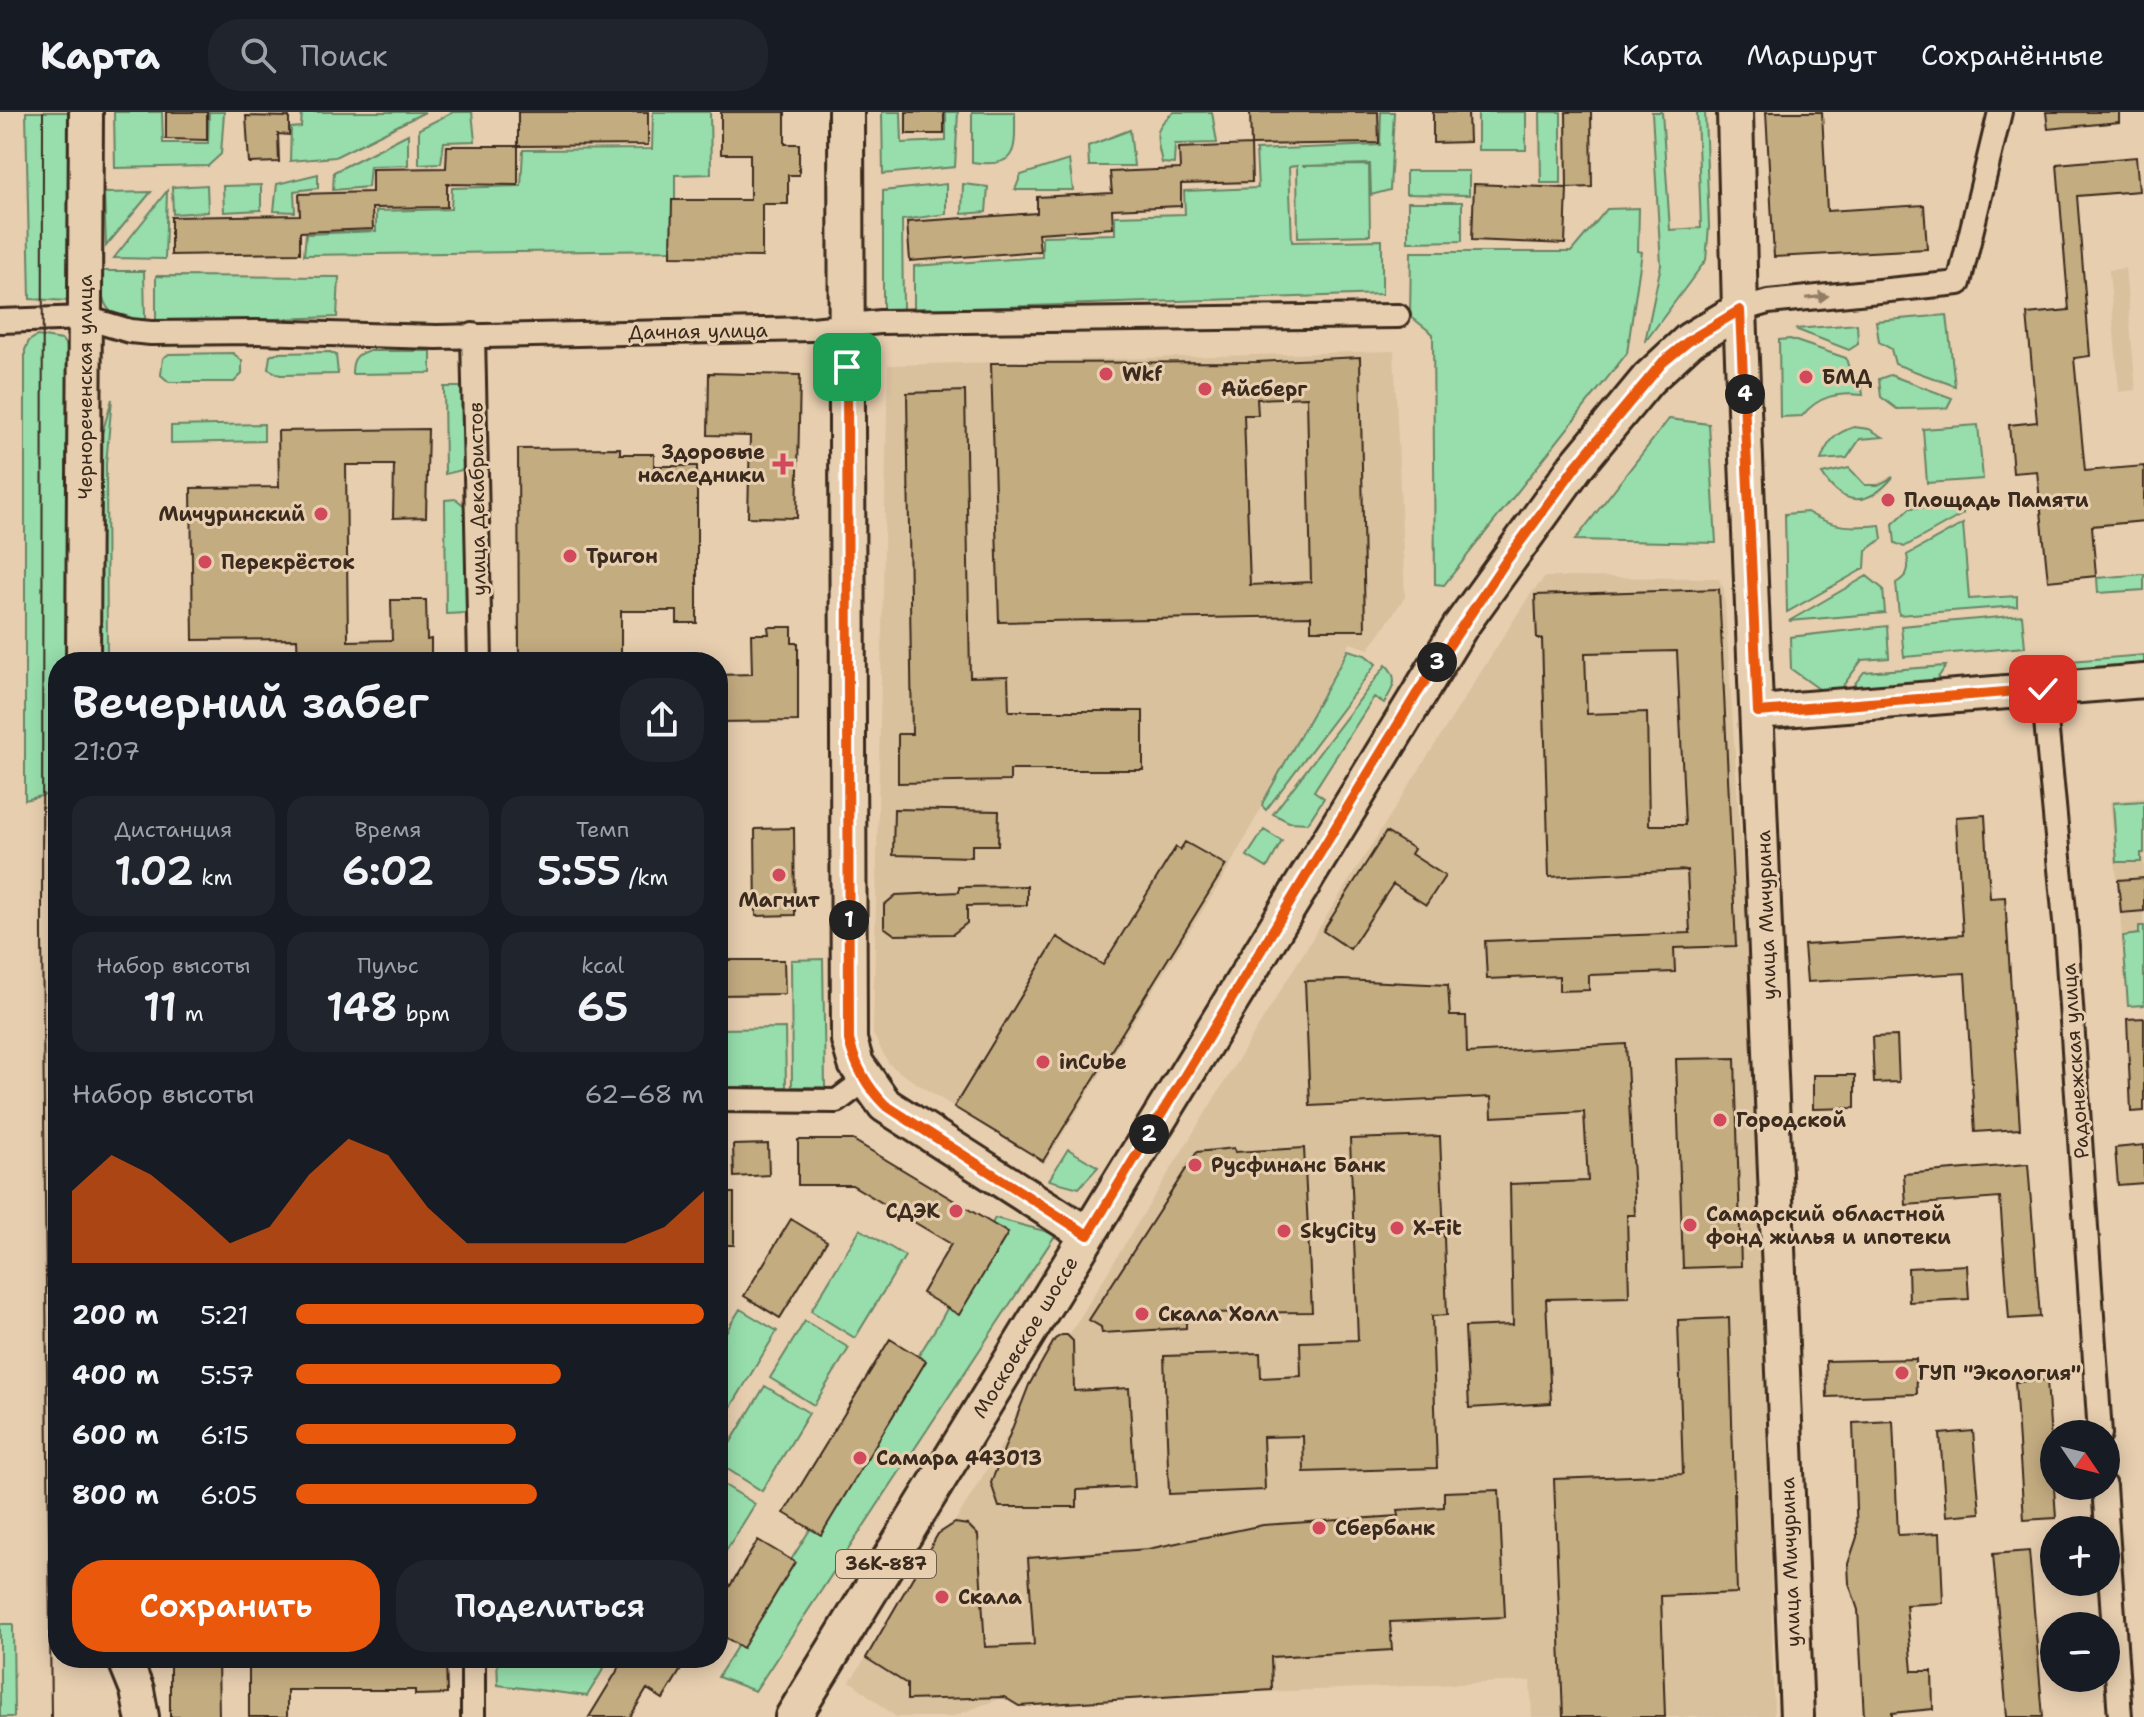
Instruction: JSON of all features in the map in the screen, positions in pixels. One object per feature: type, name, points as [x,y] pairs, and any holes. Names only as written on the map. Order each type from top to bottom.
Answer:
[{"type":"main road","name":"Чернореченская улица","points":[[83,652],[86,112]]},
{"type":"main road","points":[[846,112],[849,1040],[856,1064],[875,1093],[1088,1235]]},
{"type":"main road","name":"улица Мичурина","points":[[1735,112],[1740,310],[1797,1717]]},
{"type":"main road","name":"Московское шоссе","points":[[793,1717],[1416,695],[1506,561],[1576,466],[1663,362],[1690,340],[1740,310]]},
{"type":"main road","points":[[1758,712],[2144,681]]},
{"type":"main road","points":[[128,1668],[137,1690],[142,1717]]},
{"type":"street","points":[[1740,310],[1768,302],[1959,283],[2000,112]]},
{"type":"street","name":"Дачная улица","points":[[0,321],[86,318],[130,331],[151,333],[473,335],[846,327],[880,322],[1398,316]]},
{"type":"street","name":"улица Декабристов","points":[[473,335],[480,652]]},
{"type":"street","name":"Радонежская улица","points":[[2043,689],[2066,932],[2099,1420]]},
{"type":"street","points":[[728,1100],[837,1101],[875,1093]]},
{"type":"street","points":[[2105,1500],[2120,1717]]},
{"type":"street","points":[[473,1668],[473,1717]]},
{"type":"shaded area","points":[[2125,268],[2136,390],[2119,392],[2109,270]]},
{"type":"shaded area","points":[[1394,351],[1405,597],[1369,649],[1350,643],[1225,875],[1044,1164],[902,1074],[888,1063],[873,1034],[888,365]]},
{"type":"shaded area","points":[[1545,577],[1718,578],[1724,589],[1762,1164],[1774,1717],[1532,1717],[1530,1681],[1192,1695],[1020,1707],[1004,1697],[951,1717],[896,1717],[850,1681],[914,1588],[1312,939],[1529,596]]},
{"type":"shaded area","points":[[2144,798],[2144,1005],[2128,1006],[2110,801]]},
{"type":"green space","points":[[26,112],[78,112],[70,301],[30,299]]},
{"type":"green space","points":[[114,112],[162,112],[163,143],[208,143],[209,112],[224,112],[221,154],[208,166],[115,168]]},
{"type":"green space","points":[[302,112],[425,112],[335,157],[290,161],[291,128],[301,127]]},
{"type":"green space","points":[[453,112],[472,112],[475,141],[444,142],[441,163],[419,164],[419,129]]},
{"type":"green space","points":[[653,112],[710,112],[711,174],[675,175],[675,250],[304,255],[306,234],[376,231],[376,211],[451,209],[452,188],[521,186],[523,150],[652,149]]},
{"type":"green space","points":[[882,112],[901,112],[902,143],[946,141],[946,112],[958,112],[955,167],[883,174]]},
{"type":"green space","points":[[972,112],[1015,112],[1014,146],[1006,159],[972,162]]},
{"type":"green space","points":[[1174,112],[1212,112],[1217,143],[1175,144],[1174,164],[1162,163],[1159,129]]},
{"type":"green space","points":[[1381,112],[1394,112],[1390,190],[1371,195],[1370,164],[1302,166],[1369,165],[1370,235],[1298,237],[1297,166],[1289,167],[1292,242],[1382,240],[1382,294],[914,310],[914,266],[1042,257],[1042,236],[1115,234],[1115,216],[1185,214],[1184,191],[1258,188],[1256,150],[1380,145]]},
{"type":"green space","points":[[1478,112],[1526,112],[1526,150],[1478,150]]},
{"type":"green space","points":[[1540,112],[1561,112],[1561,183],[1541,183]]},
{"type":"green space","points":[[1652,112],[1662,112],[1670,230],[1701,228],[1697,112],[1705,112],[1709,227],[1706,260],[1645,342],[1661,265]]},
{"type":"green space","points":[[1130,130],[1134,166],[1089,166],[1088,146]]},
{"type":"green space","points":[[408,134],[408,165],[370,166],[368,187],[333,190],[334,172]]},
{"type":"green space","points":[[1069,160],[1073,190],[1015,190],[1021,175]]},
{"type":"green space","points":[[1406,171],[1469,171],[1469,195],[1406,194]]},
{"type":"green space","points":[[318,174],[318,188],[294,191],[295,212],[274,211],[277,184]]},
{"type":"green space","points":[[946,184],[946,214],[902,220],[903,309],[883,310],[883,191]]},
{"type":"green space","points":[[963,184],[988,187],[986,212],[962,214]]},
{"type":"green space","points":[[207,185],[208,212],[173,214],[172,187]]},
{"type":"green space","points":[[261,185],[261,210],[224,212],[223,186]]},
{"type":"green space","points":[[167,191],[165,259],[114,258]]},
{"type":"green space","points":[[151,192],[106,246],[104,193]]},
{"type":"green space","points":[[1408,202],[1462,202],[1462,241],[1408,242]]},
{"type":"green space","points":[[1639,208],[1638,251],[1642,252],[1627,353],[1444,585],[1435,584],[1433,334],[1410,316],[1411,252],[1571,252],[1607,209]]},
{"type":"green space","points":[[101,271],[144,271],[145,319],[122,317],[108,309],[102,294]]},
{"type":"green space","points":[[156,276],[339,277],[337,317],[156,323]]},
{"type":"green space","points":[[1947,315],[1955,386],[1895,364],[1891,349],[1879,342],[1876,321]]},
{"type":"green space","points":[[1857,324],[1858,344],[1849,350],[1795,329]]},
{"type":"green space","points":[[37,336],[62,340],[69,349],[71,652],[48,652],[48,794],[25,800],[25,350],[29,341]]},
{"type":"green space","points":[[1790,339],[1846,358],[1850,373],[1861,380],[1863,395],[1829,397],[1802,416],[1780,417],[1779,340]]},
{"type":"green space","points":[[367,351],[431,351],[431,373],[352,374],[355,360]]},
{"type":"green space","points":[[330,352],[336,355],[338,374],[280,375],[268,369],[270,356],[276,353]]},
{"type":"green space","points":[[233,353],[242,361],[242,374],[234,382],[169,382],[161,375],[163,358],[169,354]]},
{"type":"green space","points":[[1890,375],[1952,398],[1947,408],[1897,409],[1881,397],[1879,379]]},
{"type":"green space","points":[[444,387],[465,387],[466,461],[462,470],[445,474]]},
{"type":"green space","points":[[112,399],[106,464],[107,652],[94,652],[97,451]]},
{"type":"green space","points":[[1669,419],[1709,424],[1716,543],[1575,540]]},
{"type":"green space","points":[[264,424],[264,441],[171,443],[171,426]]},
{"type":"green space","points":[[1978,425],[1983,479],[1927,483],[1923,429]]},
{"type":"green space","points":[[1854,427],[1869,429],[1883,437],[1860,439],[1847,458],[1821,460],[1833,439]]},
{"type":"green space","points":[[1849,468],[1865,485],[1878,485],[1893,477],[1875,494],[1866,498],[1847,498],[1822,474]]},
{"type":"green space","points":[[456,499],[466,507],[467,613],[446,614],[445,500]]},
{"type":"green space","points":[[1963,505],[1963,514],[1904,547],[1895,543],[1893,524],[1910,508]]},
{"type":"green space","points":[[1807,512],[1842,526],[1880,525],[1882,539],[1866,551],[1865,568],[1787,612],[1785,514]]},
{"type":"green space","points":[[1963,524],[1969,599],[2017,596],[2017,606],[1899,615],[1896,583],[1907,572],[1907,555]]},
{"type":"green space","points":[[2144,574],[2144,590],[2098,593],[2097,578]]},
{"type":"green space","points":[[1867,576],[1883,589],[1885,613],[1789,621]]},
{"type":"green space","points":[[2022,615],[2025,647],[1904,657],[1901,626]]},
{"type":"green space","points":[[1887,626],[1889,658],[1862,660],[1839,691],[1826,694],[1791,669],[1790,637]]},
{"type":"green space","points":[[1348,650],[1365,655],[1376,664],[1266,810],[1263,802]]},
{"type":"green space","points":[[2144,655],[2144,675],[2023,684],[2021,665]]},
{"type":"green space","points":[[1386,665],[1394,679],[1390,693],[1384,703],[1374,697],[1314,791],[1324,798],[1308,823],[1289,822],[1273,814]]},
{"type":"green space","points":[[1946,666],[1930,689],[1846,695],[1864,672]]},
{"type":"green space","points":[[2144,801],[2144,853],[2141,853],[2141,862],[2117,862],[2113,803]]},
{"type":"green space","points":[[1264,830],[1282,841],[1267,868],[1247,856]]},
{"type":"green space","points":[[2139,926],[2144,926],[2144,1005],[2128,1006],[2123,936],[2139,934]]},
{"type":"green space","points":[[823,959],[825,1087],[792,1087],[791,960]]},
{"type":"green space","points":[[785,1028],[786,1087],[728,1088],[728,1029]]},
{"type":"green space","points":[[1068,1149],[1098,1167],[1079,1188],[1049,1180]]},
{"type":"green space","points":[[995,1218],[1056,1234],[755,1691],[718,1677],[724,1668],[728,1668],[728,1661],[942,1318]]},
{"type":"green space","points":[[860,1229],[905,1256],[855,1338],[811,1311]]},
{"type":"green space","points":[[740,1309],[777,1331],[728,1412],[728,1329]]},
{"type":"green space","points":[[805,1321],[849,1348],[814,1405],[770,1378]]},
{"type":"green space","points":[[765,1386],[809,1413],[762,1491],[728,1469],[728,1447]]},
{"type":"green space","points":[[728,1487],[755,1504],[728,1548]]},
{"type":"green space","points":[[0,1624],[13,1624],[14,1717],[0,1717]]},
{"type":"green space","points":[[497,1668],[604,1668],[587,1696],[498,1685]]},
{"type":"building","points":[[166,112],[207,112],[207,140],[166,139]]},
{"type":"building","points":[[518,112],[648,112],[648,145],[518,146]]},
{"type":"building","points":[[721,112],[785,112],[785,144],[799,144],[799,175],[788,175],[788,204],[762,204],[762,257],[671,256],[672,200],[750,200],[750,154],[721,154]]},
{"type":"building","points":[[906,112],[944,112],[944,134],[906,134]]},
{"type":"building","points":[[1250,112],[1378,112],[1379,143],[1251,145]]},
{"type":"building","points":[[1433,112],[1468,112],[1469,142],[1433,143]]},
{"type":"building","points":[[1566,112],[1591,112],[1592,187],[1567,188]]},
{"type":"building","points":[[1766,112],[1822,112],[1827,211],[1924,205],[1927,249],[1774,257]]},
{"type":"building","points":[[2046,112],[2119,112],[2119,122],[2048,129]]},
{"type":"building","points":[[246,116],[289,117],[289,135],[278,134],[279,162],[249,163]]},
{"type":"building","points":[[1251,145],[1252,182],[1181,184],[1181,206],[1112,209],[1113,228],[1038,233],[1040,251],[910,261],[907,222],[1037,213],[1037,197],[1112,193],[1110,172],[1180,169],[1179,148]]},
{"type":"building","points":[[447,146],[518,146],[518,185],[447,184],[447,207],[372,208],[373,229],[300,232],[300,253],[171,255],[171,217],[300,215],[299,194],[372,192],[372,169],[446,168]]},
{"type":"building","points":[[2136,157],[2139,191],[2077,196],[2090,356],[2074,358],[2085,471],[2144,466],[2144,521],[2092,526],[2096,576],[2048,581],[2037,471],[2013,473],[2009,425],[2037,422],[2027,314],[2069,310],[2057,164]]},
{"type":"building","points":[[1474,184],[1567,188],[1565,244],[1472,240]]},
{"type":"building","points":[[1360,357],[1365,630],[1311,630],[1311,616],[999,622],[991,363],[1257,362]],"holes":[[[1307,397],[1311,582],[1250,585],[1244,415],[1258,415],[1257,399]]]},
{"type":"building","points":[[709,373],[800,375],[797,518],[748,517],[750,436],[708,435]]},
{"type":"building","points":[[965,391],[970,677],[1008,676],[1009,711],[1143,711],[1143,770],[1010,770],[1010,781],[898,783],[898,734],[912,734],[907,393]]},
{"type":"building","points":[[428,429],[426,517],[393,518],[394,465],[346,465],[348,641],[392,640],[391,600],[426,600],[427,640],[431,639],[431,652],[298,652],[297,639],[193,640],[191,488],[279,487],[278,431]]},
{"type":"building","name":"Тригон","points":[[620,448],[620,454],[654,454],[654,466],[697,466],[697,623],[677,623],[677,611],[621,611],[621,652],[519,652],[518,449]]},
{"type":"building","points":[[1719,589],[1736,946],[1674,948],[1675,972],[1589,975],[1589,990],[1559,991],[1559,976],[1487,979],[1485,941],[1690,933],[1687,870],[1549,877],[1542,639],[1537,639],[1535,595]],"holes":[[[1677,651],[1685,825],[1649,825],[1647,712],[1587,714],[1585,653]]]},
{"type":"building","points":[[768,627],[792,627],[792,643],[798,643],[798,721],[728,722],[728,675],[752,674],[751,634],[769,634]]},
{"type":"building","points":[[894,809],[999,811],[998,845],[972,845],[972,857],[893,855]]},
{"type":"building","points":[[1985,815],[1990,898],[2005,897],[2020,1129],[1975,1132],[1965,973],[1807,982],[1804,945],[1963,935],[1956,817]]},
{"type":"building","points":[[794,828],[795,915],[756,916],[755,829]]},
{"type":"building","points":[[1386,832],[1414,849],[1411,854],[1445,876],[1426,905],[1393,884],[1350,949],[1323,931]]},
{"type":"building","name":"inCube","points":[[1185,842],[1226,865],[1043,1161],[954,1107],[1057,937],[1103,965],[1176,847],[1180,850]]},
{"type":"building","points":[[2144,878],[2144,911],[2121,913],[2118,880]]},
{"type":"building","points":[[1027,886],[1027,905],[967,906],[967,923],[953,934],[895,935],[884,927],[884,905],[896,895],[959,892],[959,887]]},
{"type":"building","points":[[728,960],[784,960],[785,994],[728,995]]},
{"type":"building","points":[[1305,981],[1448,985],[1450,1016],[1466,1016],[1467,1053],[1626,1044],[1635,1215],[1627,1215],[1629,1297],[1546,1299],[1551,1403],[1469,1408],[1465,1327],[1513,1325],[1510,1184],[1588,1181],[1584,1112],[1492,1117],[1491,1097],[1310,1106]]},
{"type":"building","points":[[2144,1018],[2144,1111],[2131,1112],[2127,1019]]},
{"type":"building","points":[[1897,1036],[1899,1082],[1874,1083],[1872,1037]]},
{"type":"building","points":[[1735,1058],[1741,1266],[1683,1268],[1676,1059]]},
{"type":"building","points":[[1813,1075],[1855,1075],[1855,1108],[1813,1109]]},
{"type":"building","points":[[1440,1136],[1447,1315],[1432,1316],[1437,1468],[1304,1472],[1303,1436],[1263,1437],[1265,1490],[1169,1494],[1164,1356],[1260,1353],[1261,1378],[1301,1376],[1300,1342],[1358,1340],[1350,1139]]},
{"type":"building","points":[[798,1140],[853,1140],[1008,1233],[959,1315],[922,1293],[951,1244],[852,1185],[798,1185]]},
{"type":"building","points":[[768,1144],[769,1175],[734,1177],[733,1145]]},
{"type":"building","points":[[2144,1145],[2144,1183],[2118,1185],[2115,1148]]},
{"type":"building","points":[[1234,1148],[1235,1152],[1304,1148],[1312,1312],[1186,1313],[1186,1328],[1102,1333],[1101,1327],[1089,1320],[1197,1152]]},
{"type":"building","points":[[2028,1164],[2040,1317],[2009,1319],[2000,1198],[1906,1205],[1904,1174]]},
{"type":"building","points":[[728,1193],[734,1193],[734,1245],[728,1245]]},
{"type":"building","points":[[791,1219],[827,1241],[780,1318],[744,1296]]},
{"type":"building","points":[[1967,1265],[1969,1299],[1909,1302],[1908,1268]]},
{"type":"building","points":[[1729,1318],[1737,1593],[1661,1596],[1665,1717],[1563,1717],[1554,1479],[1683,1474],[1678,1320]]},
{"type":"building","points":[[1062,1335],[1073,1341],[1074,1391],[1129,1388],[1135,1487],[1077,1490],[1077,1507],[999,1507],[991,1483],[1029,1385],[1055,1339]]},
{"type":"building","points":[[890,1339],[926,1361],[821,1535],[784,1513]]},
{"type":"building","points":[[1916,1359],[1917,1394],[1827,1397],[1826,1361]]},
{"type":"building","points":[[2047,1380],[2050,1420],[2040,1420],[2040,1500],[2055,1500],[2056,1516],[2024,1520],[2015,1382]]},
{"type":"building","points":[[1893,1421],[1898,1535],[1940,1533],[1943,1603],[1906,1605],[1912,1671],[1932,1671],[1933,1709],[1892,1713],[1892,1717],[1864,1717],[1858,1610],[1849,1583],[1848,1564],[1857,1537],[1853,1423]]},
{"type":"building","points":[[1973,1431],[1980,1513],[1946,1516],[1940,1434]]},
{"type":"building","points":[[1499,1490],[1505,1617],[1390,1622],[1392,1650],[1271,1657],[1272,1690],[1019,1706],[1004,1697],[907,1700],[907,1684],[866,1658],[938,1534],[955,1523],[968,1525],[978,1535],[985,1647],[1034,1645],[1028,1558],[1148,1549],[1263,1525],[1399,1516],[1398,1510],[1444,1507],[1444,1492]]},
{"type":"building","points":[[758,1540],[795,1562],[743,1648],[728,1639],[728,1589]]},
{"type":"building","points":[[2029,1551],[2043,1717],[2007,1717],[1993,1554]]},
{"type":"building","points":[[170,1668],[218,1668],[219,1717],[170,1717]]},
{"type":"building","points":[[249,1668],[446,1668],[447,1694],[415,1695],[415,1690],[287,1690],[287,1717],[249,1717]]},
{"type":"building","points":[[619,1668],[682,1668],[663,1699],[647,1689],[630,1717],[589,1717]]},
{"type":"tram line","points":[[43,112],[42,937],[48,1457]]},
{"type":"tram line","points":[[50,1668],[51,1717]]},
{"type":"place","name":"Wkf","points":[[1106,374]]},
{"type":"place","name":"БМД","points":[[1806,377]]},
{"type":"place","name":"Айсберг","points":[[1205,389]]},
{"type":"place","name":"Здоровые наследники","points":[[783,464]]},
{"type":"place","name":"Площадь Памяти","points":[[1888,500]]},
{"type":"place","name":"Мичуринский","points":[[321,514]]},
{"type":"place","name":"Тригон","points":[[570,556]]},
{"type":"place","name":"Перекрёсток","points":[[205,562]]},
{"type":"place","name":"Магнит","points":[[779,875]]},
{"type":"place","name":"inCube","points":[[1043,1062]]},
{"type":"place","name":"Городской","points":[[1720,1120]]},
{"type":"place","name":"Русфинанс Банк","points":[[1195,1165]]},
{"type":"place","name":"СДЭК","points":[[956,1211]]},
{"type":"place","name":"Самарский областной фонд жилья и ипотеки","points":[[1690,1225]]},
{"type":"place","name":"X-Fit","points":[[1397,1228]]},
{"type":"place","name":"SkyCity","points":[[1284,1231]]},
{"type":"place","name":"Скала Холл","points":[[1142,1314]]},
{"type":"place","name":"ГУП \"Экология\"","points":[[1902,1373]]},
{"type":"place","name":"Самара 443013","points":[[860,1458]]},
{"type":"place","name":"Сбербанк","points":[[1319,1528]]},
{"type":"place","name":"Скала","points":[[942,1597]]},
{"type":"route","points":[[847,367],[849,1040],[852,1054],[867,1083],[885,1105],[913,1126],[1088,1235],[1416,695],[1506,561],[1576,466],[1663,362],[1690,340],[1740,310],[1758,712],[2043,689]]}]
